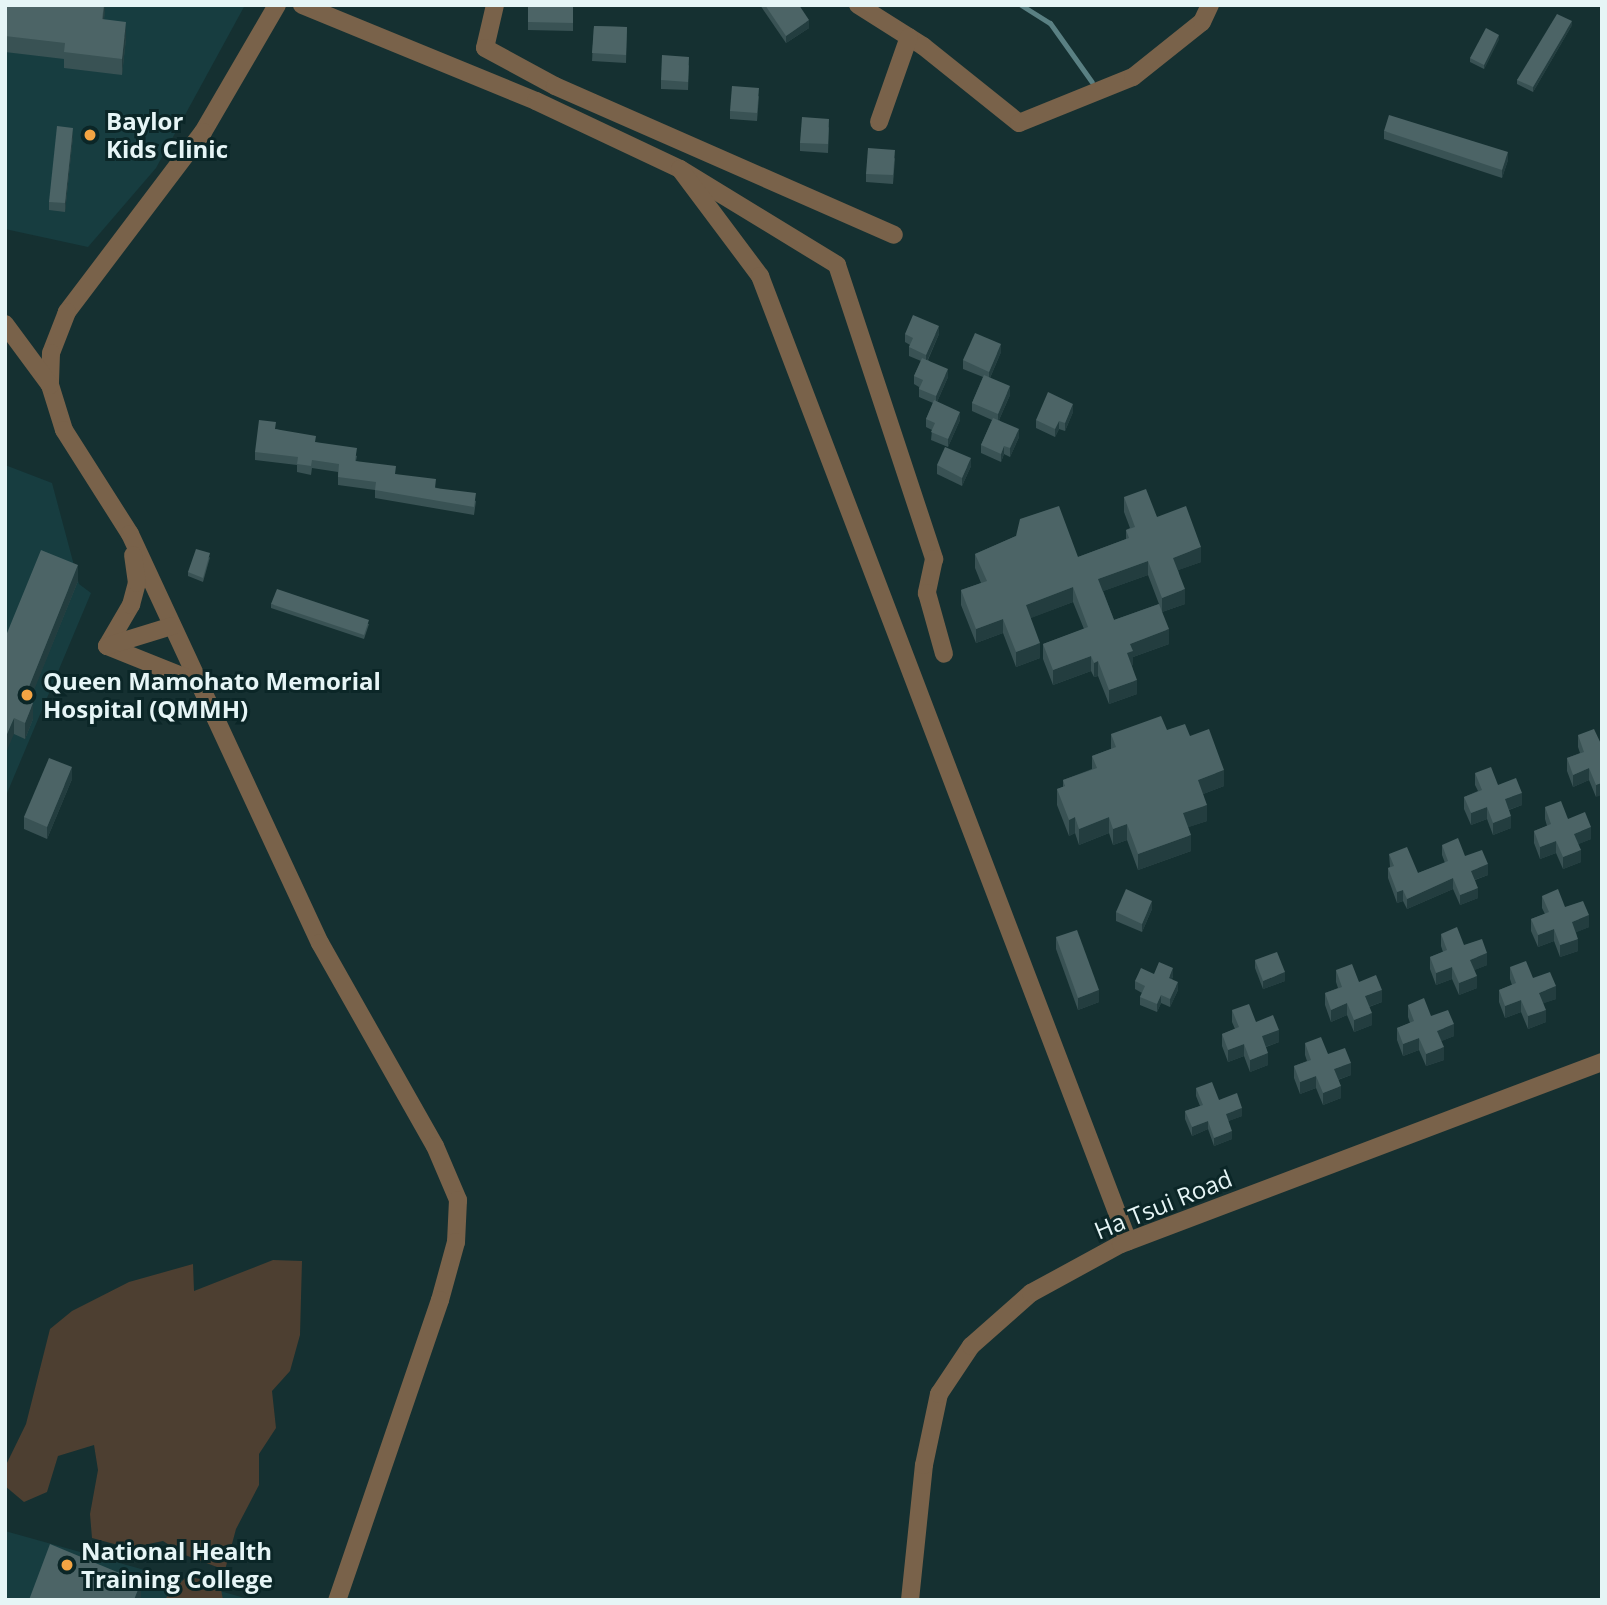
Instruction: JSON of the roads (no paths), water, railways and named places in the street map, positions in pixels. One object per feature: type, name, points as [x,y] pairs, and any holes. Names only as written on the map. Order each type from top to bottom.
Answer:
[{"type":"street","points":[[277,5],[203,132],[67,312],[51,354],[50,385],[64,430],[130,534],[320,943],[435,1146],[458,1200],[456,1242],[440,1300],[337,1600]]},
{"type":"street","points":[[302,5],[536,102],[680,169],[837,265],[934,559],[927,593],[944,654]]},
{"type":"street","points":[[495,5],[485,48],[555,86],[894,235]]},
{"type":"street","points":[[858,5],[909,37],[1019,123],[1133,77],[1202,22],[1210,5]]},
{"type":"street","points":[[879,122],[909,37]]},
{"type":"street","points":[[680,169],[760,276],[1128,1241]]},
{"type":"street","points":[[5,324],[50,385]]},
{"type":"street","points":[[107,646],[131,606],[137,583],[130,534]]},
{"type":"street","points":[[107,646],[172,626]]},
{"type":"street","points":[[107,646],[199,683]]},
{"type":"street","name":"Ha Tsui Road","points":[[910,1600],[924,1465],[939,1394],[971,1346],[1031,1293],[1128,1241],[1602,1062]]},
{"type":"waterway","points":[[1021,5],[1050,23],[1092,82]]},
{"type":"place","name":"Baylor Kids Clinic","points":[[90,135]]},
{"type":"place","name":"Queen Mamohato Memorial Hospital (QMMH)","points":[[27,695]]},
{"type":"place","name":"National Health Training College","points":[[67,1565]]}]
